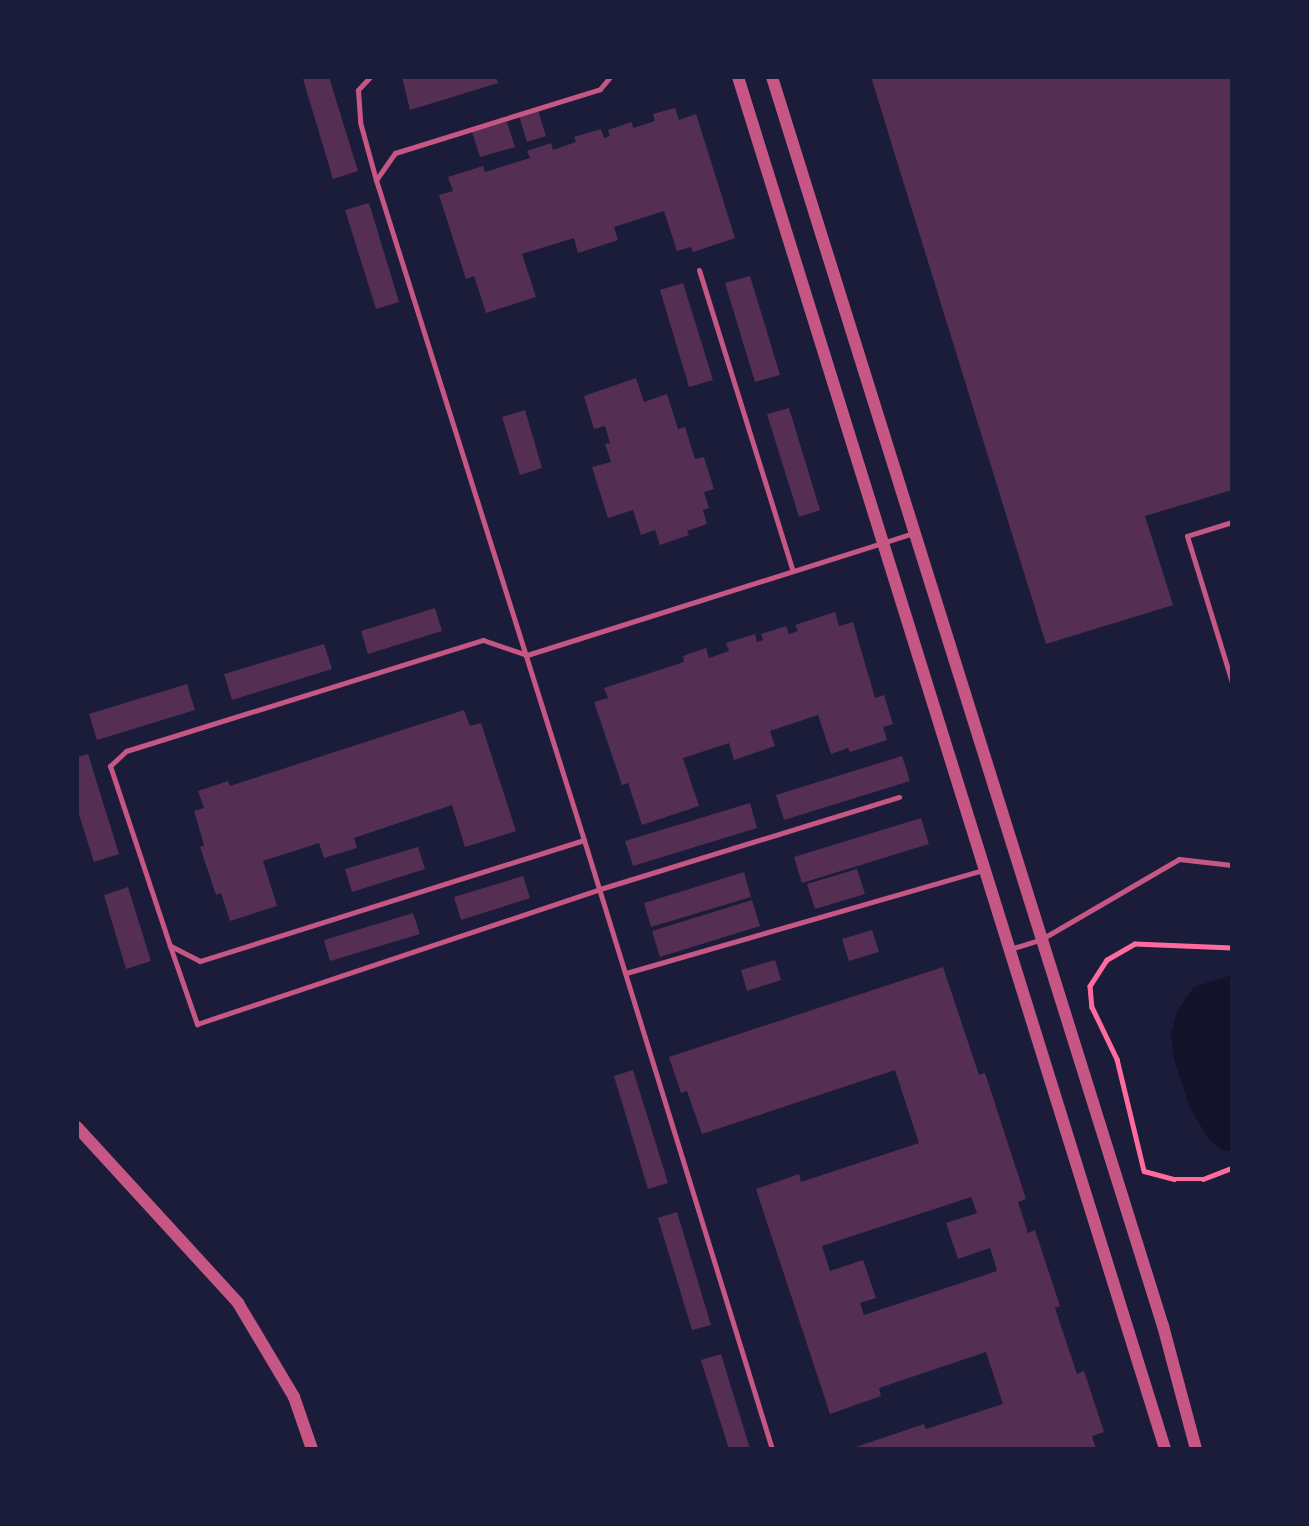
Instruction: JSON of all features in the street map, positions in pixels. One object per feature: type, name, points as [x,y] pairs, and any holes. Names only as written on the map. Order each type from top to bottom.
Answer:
[{"type":"street","points":[[738,77],[1165,1449]]},
{"type":"street","points":[[772,77],[1040,940],[1164,1326],[1196,1449]]},
{"type":"street","points":[[77,1127],[238,1303],[295,1397],[312,1449]]},
{"type":"lane","points":[[370,77],[358,90],[360,122],[376,180],[527,655],[772,1449]]},
{"type":"lane","points":[[376,180],[396,153],[600,89],[610,77]]},
{"type":"lane","points":[[699,271],[793,571]]},
{"type":"lane","points":[[1232,522],[1187,536],[1232,682]]},
{"type":"lane","points":[[899,797],[600,889],[197,1024],[110,766],[126,751],[483,640],[527,655],[913,533]]},
{"type":"lane","points":[[170,946],[200,961],[584,840]]},
{"type":"lane","points":[[1010,948],[1040,940],[1178,859],[1232,865]]},
{"type":"lane","points":[[626,973],[985,869]]},
{"type":"path","points":[[1232,948],[1167,943],[1135,944],[1107,960],[1090,986],[1092,1007],[1116,1059],[1144,1171],[1174,1179],[1203,1179],[1232,1168]]},
{"type":"shaded area","points":[[1232,975],[1232,1151],[1224,1151],[1210,1141],[1191,1110],[1174,1059],[1171,1034],[1178,1009],[1194,987]]},
{"type":"building","points":[[329,77],[358,171],[333,179],[303,79]]},
{"type":"building","points":[[402,77],[496,77],[498,83],[410,110]]},
{"type":"building","points":[[871,77],[1232,77],[1232,490],[1145,516],[1173,605],[1046,644]]},
{"type":"building","points":[[675,108],[679,120],[696,114],[735,238],[693,252],[691,247],[677,251],[664,211],[614,227],[618,240],[578,253],[574,238],[522,254],[536,297],[486,313],[474,276],[466,279],[439,195],[453,191],[448,177],[483,166],[485,172],[530,158],[527,151],[551,143],[553,150],[576,142],[574,137],[601,129],[604,138],[610,136],[608,130],[632,122],[633,128],[655,121],[653,114]]},
{"type":"building","points":[[538,110],[546,136],[527,142],[519,116]]},
{"type":"building","points":[[507,122],[515,147],[480,157],[472,132]]},
{"type":"building","points":[[369,203],[399,302],[376,309],[345,210]]},
{"type":"building","points":[[750,276],[780,375],[755,382],[725,283]]},
{"type":"building","points":[[683,283],[713,380],[689,387],[660,290]]},
{"type":"building","points":[[636,378],[644,402],[667,394],[678,429],[685,427],[695,459],[704,457],[714,489],[704,492],[709,508],[703,510],[707,524],[687,531],[689,535],[660,545],[655,530],[641,535],[633,510],[608,518],[592,467],[611,462],[605,444],[610,443],[605,426],[594,429],[584,396]]},
{"type":"building","points":[[789,408],[820,510],[799,517],[767,414]]},
{"type":"building","points":[[525,410],[542,468],[520,475],[502,417]]},
{"type":"building","points":[[435,608],[442,631],[368,654],[361,631]]},
{"type":"building","points":[[835,612],[839,626],[853,622],[875,698],[884,695],[893,724],[883,727],[887,740],[850,752],[848,748],[831,754],[818,715],[770,731],[775,746],[734,760],[729,743],[683,758],[699,806],[642,825],[628,783],[622,785],[594,702],[608,698],[604,688],[684,662],[683,656],[706,648],[709,658],[729,651],[726,643],[755,634],[757,642],[763,640],[761,634],[786,626],[789,634],[798,631],[795,625]]},
{"type":"building","points":[[324,644],[332,669],[232,700],[224,674]]},
{"type":"building","points":[[187,684],[195,710],[97,740],[89,714]]},
{"type":"building","points":[[464,710],[470,726],[481,723],[516,831],[465,847],[452,805],[354,838],[357,848],[324,858],[319,843],[263,861],[277,906],[230,921],[221,893],[216,895],[200,847],[204,845],[194,811],[204,808],[198,791],[228,781],[230,786]]},
{"type":"building","points":[[88,754],[119,854],[94,862],[77,808],[77,757]]},
{"type":"building","points":[[902,756],[910,781],[784,820],[776,795]]},
{"type":"building","points":[[750,803],[757,828],[633,866],[625,841]]},
{"type":"building","points":[[921,818],[929,844],[802,883],[794,857]]},
{"type":"building","points":[[418,847],[425,869],[352,892],[345,869]]},
{"type":"building","points":[[857,869],[865,894],[815,909],[807,884]]},
{"type":"building","points":[[744,872],[751,897],[651,927],[644,903]]},
{"type":"building","points":[[523,876],[530,898],[461,920],[454,897]]},
{"type":"building","points":[[128,887],[151,961],[126,969],[104,895]]},
{"type":"building","points":[[752,900],[760,926],[660,957],[652,931]]},
{"type":"building","points":[[413,913],[420,934],[330,961],[324,940]]},
{"type":"building","points":[[872,930],[879,952],[849,961],[842,939]]},
{"type":"building","points":[[775,960],[781,980],[747,991],[741,970]]},
{"type":"building","points":[[943,967],[979,1075],[985,1073],[1026,1199],[1018,1202],[1028,1233],[1035,1230],[1060,1306],[1055,1308],[1077,1374],[1084,1371],[1104,1432],[1092,1436],[1096,1449],[850,1449],[924,1424],[926,1429],[1003,1404],[986,1352],[879,1388],[881,1396],[830,1414],[756,1189],[799,1174],[801,1182],[919,1143],[895,1070],[702,1134],[687,1091],[681,1093],[669,1057]],"holes":[[[971,1197],[977,1213],[946,1223],[958,1259],[990,1248],[997,1271],[864,1315],[860,1303],[876,1298],[863,1260],[830,1271],[822,1246]]]},
{"type":"building","points":[[633,1070],[668,1183],[648,1189],[614,1076]]},
{"type":"building","points":[[677,1212],[711,1325],[692,1330],[658,1218]]},
{"type":"building","points":[[721,1354],[750,1449],[729,1449],[701,1360]]}]
